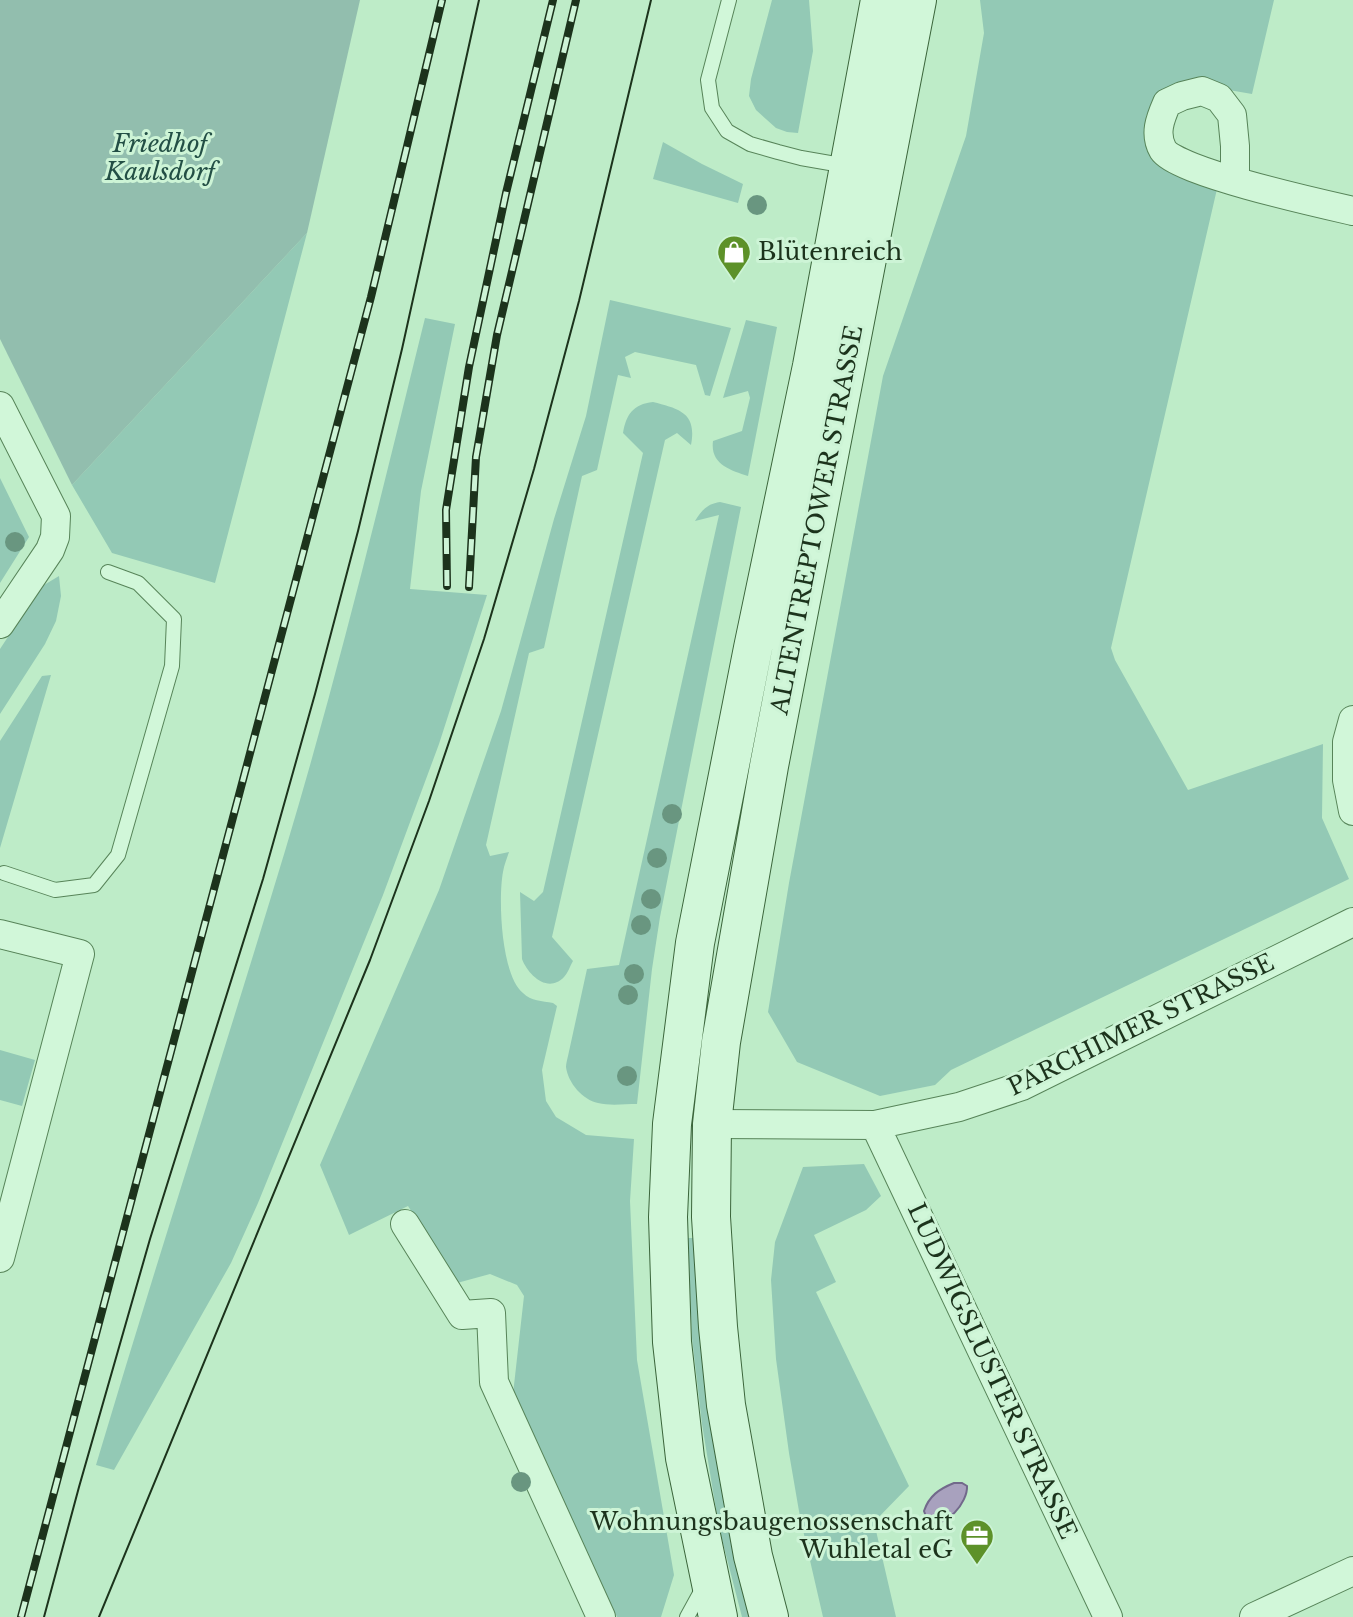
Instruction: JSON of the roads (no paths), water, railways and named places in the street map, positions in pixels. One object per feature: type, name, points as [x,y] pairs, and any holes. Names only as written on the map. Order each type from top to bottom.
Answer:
[{"type":"main road","name":"ALTENTREPTOWER STRASSE","points":[[769,1617],[753,1556],[726,1405],[711,1217],[712,1124],[721,1042],[866,169],[880,0]]},
{"type":"main road","name":"ALTENTREPTOWER STRASSE","points":[[718,1617],[685,1458],[672,1342],[668,1217],[672,1124],[695,943],[809,379],[914,6]]},
{"type":"main road","name":"PARCHIMER STRASSE","points":[[672,1124],[712,1124]]},
{"type":"street","points":[[1235,181],[1301,200],[1353,211]]},
{"type":"street","points":[[0,406],[56,516],[55,537],[50,550],[0,624]]},
{"type":"street","points":[[1353,720],[1347,742],[1347,780],[1353,811]]},
{"type":"street","name":"PARCHIMER STRASSE","points":[[712,1124],[875,1125],[959,1107],[1022,1086],[1353,922]]},
{"type":"street","points":[[0,934],[80,954],[0,1258]]},
{"type":"street","name":"LUDWIGSLUSTER STRASSE","points":[[875,1125],[1108,1617]]},
{"type":"street","points":[[405,1224],[463,1315],[491,1313],[494,1382],[600,1617]]},
{"type":"street","points":[[1254,1617],[1353,1571]]},
{"type":"lane","points":[[729,0],[708,80],[712,108],[727,131],[750,144],[778,152],[866,169]]},
{"type":"lane","points":[[4,873],[55,890],[94,885],[118,855],[172,666],[174,619],[138,583],[108,572]]},
{"type":"lane","points":[[687,1617],[709,1576]]},
{"type":"tram line","points":[[44,1617],[150,1239],[263,879],[315,694],[402,349],[479,0]]},
{"type":"tram line","points":[[99,1617],[370,960],[429,801],[484,639],[534,469],[579,301],[651,0]]},
{"type":"railway","points":[[21,1617],[371,297],[442,0]]},
{"type":"railway","points":[[447,586],[446,510],[469,367],[506,193],[553,0]]},
{"type":"railway","points":[[469,587],[476,457],[497,335],[576,0]]},
{"type":"place","name":"Blütenreich","points":[[734,282]]},
{"type":"place","name":"Wohnungsbaugenossenschaft Wuhletal eG","points":[[977,1566]]},
{"type":"park label","name":"Friedhof Kaulsdorf","points":[[160,158]]}]
